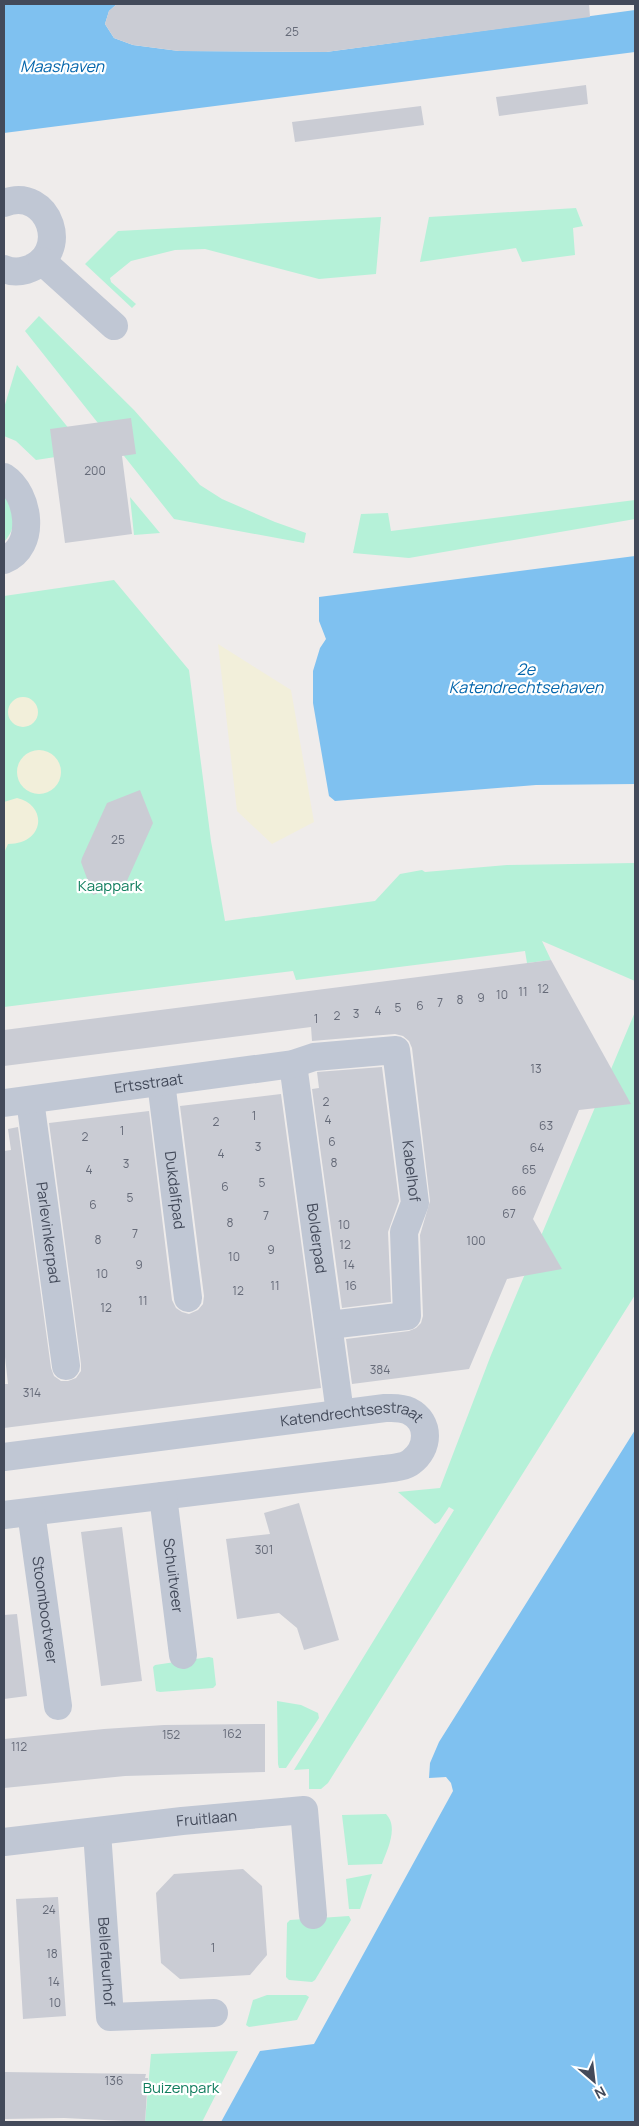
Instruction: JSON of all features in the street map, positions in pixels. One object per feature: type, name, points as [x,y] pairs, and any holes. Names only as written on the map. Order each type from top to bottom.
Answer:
[{"type":"street","points":[[4,203],[19,200],[29,202],[38,207],[47,216],[52,227],[53,239],[49,251],[42,261],[32,268],[20,272],[4,269]]},
{"type":"street","points":[[42,261],[114,326]]},
{"type":"street","points":[[4,477],[12,485],[20,498],[26,522],[22,545],[11,558],[4,560]]},
{"type":"street","name":"Kabelhof","points":[[293,1064],[314,1057],[396,1050],[415,1203],[404,1232],[406,1316],[329,1325]]},
{"type":"street","name":"Ertsstraat","points":[[17,1102],[293,1064]]},
{"type":"street","name":"Bolderpad","points":[[293,1064],[340,1413]]},
{"type":"street","name":"Dukdalfpad","points":[[161,1082],[188,1298]]},
{"type":"street","name":"Parlevinkerpad","points":[[17,1102],[66,1366]]},
{"type":"street","name":"Katendrechtsestraat","points":[[4,1457],[385,1408],[407,1410],[422,1424],[426,1435],[425,1445],[410,1464],[384,1470],[4,1516]]},
{"type":"street","name":"Schuitveer","points":[[163,1496],[183,1655]]},
{"type":"street","name":"Stoombootveer","points":[[31,1512],[58,1706]]},
{"type":"street","name":"Fruitlaan","points":[[4,1842],[182,1821],[304,1810],[313,1915]]},
{"type":"street","name":"Bellefleurhof","points":[[97,1832],[110,2017],[214,2013]]},
{"type":"green space","points":[[576,208],[583,226],[573,228],[575,255],[522,262],[516,248],[420,262],[429,217]]},
{"type":"green space","points":[[381,217],[376,274],[319,279],[205,249],[175,250],[131,261],[110,278],[111,282],[136,304],[132,308],[85,264],[118,231]]},
{"type":"green space","points":[[39,316],[134,410],[200,485],[222,499],[306,533],[304,543],[174,519],[25,331]]},
{"type":"green space","points":[[17,365],[88,452],[36,460],[16,441],[4,436],[4,408]]},
{"type":"green space","points":[[4,491],[12,511],[13,523],[12,529],[4,542]]},
{"type":"green space","points":[[130,497],[160,533],[134,535]]},
{"type":"green space","points":[[635,500],[635,519],[409,558],[353,553],[361,514],[388,513],[391,531]]},
{"type":"green space","name":"Kaappark","points":[[114,580],[189,670],[211,841],[225,921],[375,901],[400,874],[422,870],[425,872],[507,865],[635,863],[635,981],[542,941],[551,960],[527,963],[525,951],[296,980],[293,971],[4,1007],[4,596]]},
{"type":"green space","points":[[635,1012],[635,1295],[328,1783],[321,1789],[309,1789],[309,1769],[294,1770],[454,1510],[449,1507],[439,1522],[435,1524],[398,1492],[440,1488],[491,1355]]},
{"type":"green space","points":[[213,1658],[216,1685],[213,1688],[156,1691],[153,1667],[155,1665]]},
{"type":"green space","points":[[277,1701],[301,1705],[318,1713],[319,1718],[286,1768],[279,1768],[278,1764]]},
{"type":"green space","points":[[386,1814],[392,1825],[392,1832],[382,1864],[348,1865],[342,1815]]},
{"type":"green space","points":[[372,1874],[360,1909],[349,1909],[346,1879]]},
{"type":"green space","points":[[349,1916],[351,1920],[315,1980],[312,1982],[289,1980],[286,1977],[287,1923],[290,1920]]},
{"type":"green space","points":[[267,1995],[306,1995],[309,1997],[297,2020],[249,2027],[246,2025],[253,2000]]},
{"type":"green space","name":"Buizenpark","points":[[238,2051],[202,2122],[145,2122],[151,2054]]},
{"type":"sand","points":[[218,644],[291,690],[314,822],[272,844],[237,811]]},
{"type":"sand","points":[[23,697],[29,698],[37,706],[37,718],[29,726],[23,727],[17,726],[9,718],[8,712],[9,706],[17,698]]},
{"type":"sand","points":[[35,750],[43,750],[55,756],[61,772],[55,788],[43,794],[35,794],[23,788],[17,776],[17,768],[23,756]]},
{"type":"sand","points":[[17,798],[27,802],[34,808],[38,816],[38,824],[29,838],[8,844],[4,853],[4,802]]},
{"type":"water","name":"Maashaven","points":[[4,4],[117,4],[109,11],[105,24],[114,38],[133,45],[179,51],[326,52],[635,10],[635,52],[4,133]]},
{"type":"water","name":"2e Katendrechtsehaven","points":[[635,556],[635,784],[536,785],[335,801],[329,796],[313,703],[313,671],[320,648],[326,639],[319,621],[319,597]]},
{"type":"water","points":[[635,1430],[635,2122],[221,2122],[260,2051],[314,2044],[453,1791],[451,1783],[446,1777],[429,1778],[430,1763],[439,1742]]},
{"type":"building","points":[[117,4],[589,4],[590,17],[326,52],[179,51],[133,45],[114,38],[105,24],[109,11]]},
{"type":"building","points":[[586,85],[588,104],[499,116],[496,97]]},
{"type":"building","points":[[421,106],[424,125],[295,142],[292,122]]},
{"type":"building","points":[[131,418],[136,454],[122,456],[132,534],[65,543],[50,429]]},
{"type":"building","points":[[140,790],[153,823],[126,883],[93,895],[81,862],[82,858],[107,803]]},
{"type":"building","points":[[551,960],[631,1104],[579,1110],[533,1219],[562,1269],[507,1279],[469,1369],[352,1384],[346,1339],[409,1331],[421,1323],[423,1316],[420,1235],[430,1201],[412,1048],[409,1041],[403,1036],[395,1034],[312,1041],[311,1027],[4,1066],[4,1030]]},
{"type":"building","points":[[382,1067],[399,1201],[388,1232],[391,1302],[342,1308],[312,1089],[319,1088],[317,1072]]},
{"type":"building","points":[[281,1094],[321,1388],[4,1428],[4,1384],[8,1384],[4,1348],[4,1151],[11,1150],[8,1129],[18,1127],[51,1368],[54,1376],[61,1381],[68,1381],[76,1378],[81,1371],[81,1364],[49,1123],[149,1111],[172,1300],[176,1308],[189,1314],[198,1310],[203,1304],[204,1296],[180,1106]]},
{"type":"building","points":[[299,1503],[339,1640],[304,1650],[297,1628],[279,1613],[237,1619],[226,1539],[270,1534],[264,1513]]},
{"type":"building","points":[[122,1527],[142,1681],[101,1686],[81,1532]]},
{"type":"building","points":[[17,1614],[27,1696],[4,1699],[4,1615]]},
{"type":"building","points":[[265,1724],[265,1772],[125,1776],[4,1788],[4,1739],[164,1725]]},
{"type":"building","points":[[243,1869],[262,1886],[267,1955],[250,1975],[180,1979],[161,1963],[156,1893],[174,1874]]},
{"type":"building","points":[[58,1897],[66,2016],[23,2019],[16,1899]]},
{"type":"building","points":[[4,2072],[146,2074],[145,2078],[148,2078],[145,2122],[64,2118],[4,2119]]}]
